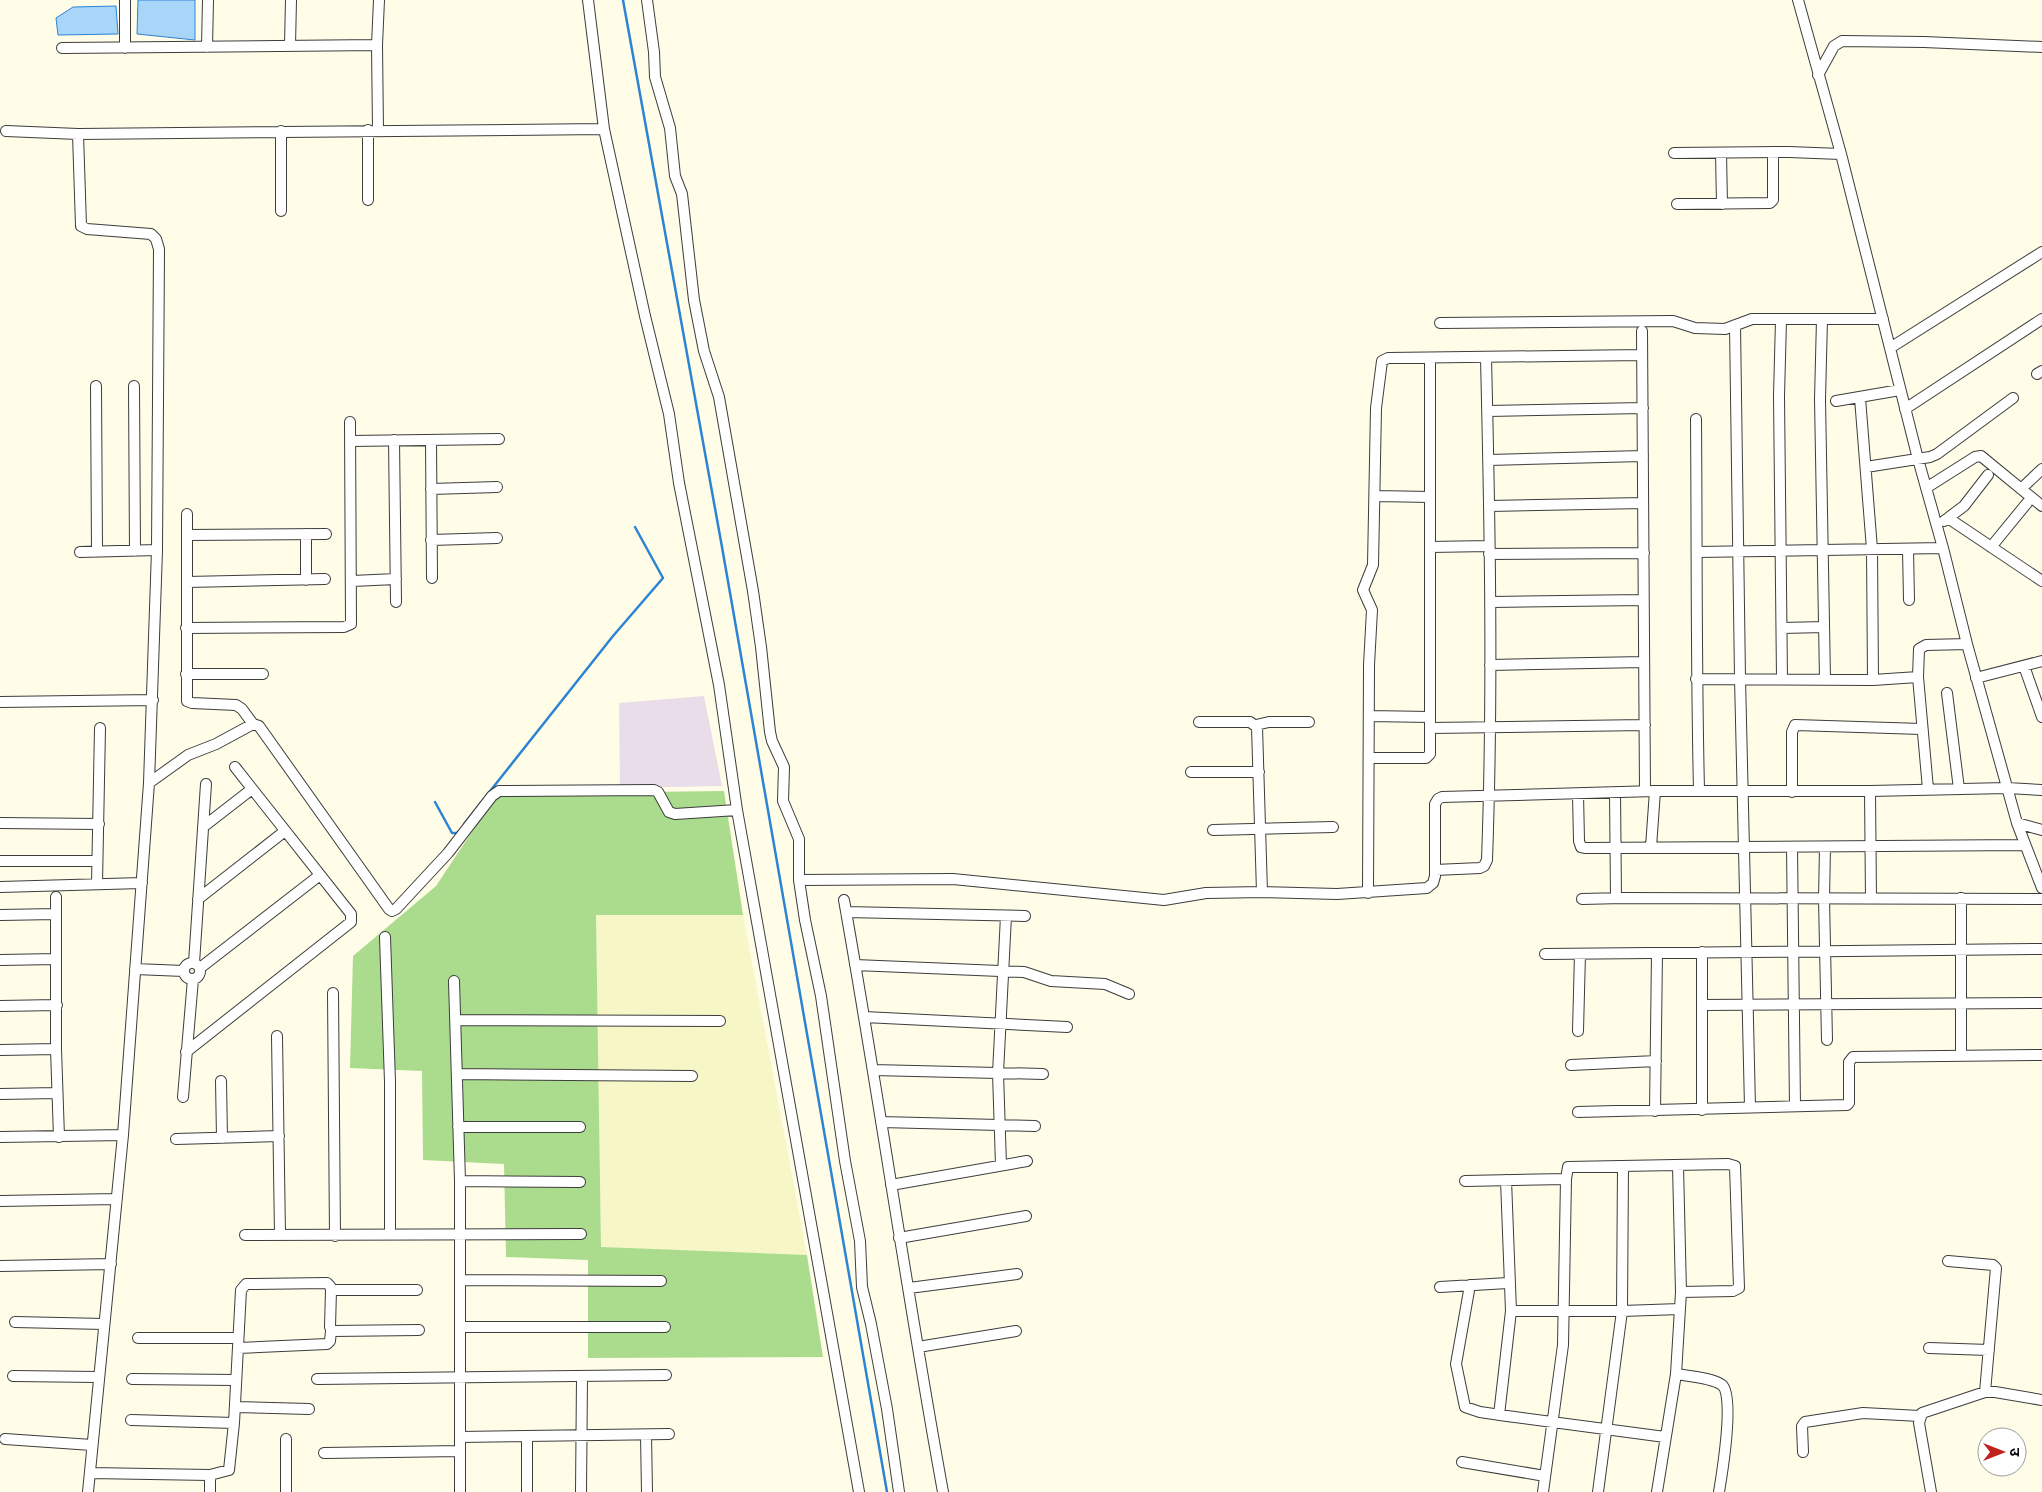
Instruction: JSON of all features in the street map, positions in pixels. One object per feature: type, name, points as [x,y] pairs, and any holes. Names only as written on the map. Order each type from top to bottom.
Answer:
[{"type":"street","points":[[124,0],[125,48]]},
{"type":"street","points":[[207,47],[208,0]]},
{"type":"street","points":[[290,46],[291,0]]},
{"type":"street","points":[[368,200],[379,0]]},
{"type":"street","points":[[588,0],[604,130],[645,316],[669,414],[679,483],[719,685],[737,810],[859,1492]]},
{"type":"street","points":[[646,0],[654,52],[655,77],[670,128],[675,176],[682,194],[694,300],[704,351],[719,397],[753,591],[770,732],[784,767],[783,801],[798,839],[799,880],[823,1005],[845,1160],[860,1241],[862,1287],[887,1409],[900,1492]]},
{"type":"street","points":[[1798,0],[1840,154],[1976,678],[2017,823],[2042,888]]},
{"type":"street","points":[[1818,75],[1834,46],[1842,41],[2042,47]]},
{"type":"street","points":[[62,48],[377,44]]},
{"type":"street","points":[[6,131],[78,134],[373,130],[604,130]]},
{"type":"street","points":[[281,131],[281,211]]},
{"type":"street","points":[[78,134],[81,226],[87,229],[151,234],[156,239],[159,250],[157,550],[154,700],[150,783],[123,1136],[88,1492]]},
{"type":"street","points":[[1674,153],[1773,152],[1840,154]]},
{"type":"street","points":[[1676,204],[1772,202],[1773,152]]},
{"type":"street","points":[[1721,153],[1722,204]]},
{"type":"street","points":[[1890,348],[2042,252]]},
{"type":"street","points":[[1440,323],[1673,322],[1698,329],[1725,329],[1748,319],[1883,319]]},
{"type":"street","points":[[1822,319],[1820,399],[1825,679]]},
{"type":"street","points":[[1905,409],[2042,319]]},
{"type":"street","points":[[1781,320],[1779,396],[1782,678]]},
{"type":"street","points":[[1735,325],[1740,678],[1750,1107]]},
{"type":"street","points":[[1642,331],[1645,725],[1650,791],[1651,847]]},
{"type":"street","points":[[1368,893],[1369,716],[1372,610],[1363,590],[1364,583],[1374,565],[1376,408],[1382,361],[1388,358],[1642,355]]},
{"type":"street","points":[[1369,758],[1428,758],[1430,754],[1430,358]]},
{"type":"street","points":[[1435,870],[1480,868],[1486,864],[1490,795],[1491,602],[1486,358]]},
{"type":"street","points":[[96,386],[97,551]]},
{"type":"street","points":[[134,386],[135,551]]},
{"type":"street","points":[[1836,401],[1900,390]]},
{"type":"street","points":[[1860,398],[1872,549],[1872,680]]},
{"type":"street","points":[[1866,467],[1937,454],[2013,398]]},
{"type":"street","points":[[1488,411],[1643,408]]},
{"type":"street","points":[[1696,419],[1696,678],[1699,790]]},
{"type":"street","points":[[186,628],[348,626],[351,624],[350,422]]},
{"type":"street","points":[[351,441],[499,439]]},
{"type":"street","points":[[394,440],[396,602]]},
{"type":"street","points":[[431,440],[432,578]]},
{"type":"street","points":[[1489,460],[1643,456]]},
{"type":"street","points":[[1926,488],[1979,456],[1984,458],[2042,506]]},
{"type":"street","points":[[2021,489],[2042,470]]},
{"type":"street","points":[[1937,526],[1964,506],[1988,476]]},
{"type":"street","points":[[431,490],[497,488]]},
{"type":"street","points":[[1376,496],[1430,498]]},
{"type":"street","points":[[1991,548],[2027,502]]},
{"type":"street","points":[[1489,506],[1643,503]]},
{"type":"street","points":[[187,514],[186,697],[189,702],[236,705],[242,709],[253,724],[262,728],[322,817],[389,909],[396,909],[429,874],[492,796],[499,791],[654,790],[658,792],[669,812],[675,814],[737,810]]},
{"type":"street","points":[[1948,518],[2042,581]]},
{"type":"street","points":[[306,534],[306,580]]},
{"type":"street","points":[[187,535],[326,534]]},
{"type":"street","points":[[432,540],[497,538]]},
{"type":"street","points":[[1430,547],[1644,553]]},
{"type":"street","points":[[1697,552],[1781,549],[1943,548]]},
{"type":"street","points":[[1908,549],[1909,600]]},
{"type":"street","points":[[80,552],[157,550]]},
{"type":"street","points":[[187,582],[325,579]]},
{"type":"street","points":[[352,581],[396,579]]},
{"type":"street","points":[[1491,602],[1643,600]]},
{"type":"street","points":[[1782,628],[1824,627]]},
{"type":"street","points":[[1928,789],[1918,677],[1920,647],[1926,645],[1967,644]]},
{"type":"street","points":[[1976,678],[2042,661]]},
{"type":"street","points":[[1490,665],[1644,662]]},
{"type":"street","points":[[2024,666],[2042,717]]},
{"type":"street","points":[[186,674],[263,674]]},
{"type":"street","points":[[1696,678],[1872,680],[1918,677]]},
{"type":"street","points":[[1947,692],[1959,789]]},
{"type":"street","points":[[0,702],[154,700]]},
{"type":"street","points":[[1369,716],[1430,716]]},
{"type":"street","points":[[1199,722],[1250,722],[1256,725],[1269,722],[1309,722]]},
{"type":"street","points":[[150,783],[188,755],[216,744],[253,724]]},
{"type":"street","points":[[1256,725],[1258,730],[1262,892]]},
{"type":"street","points":[[1430,728],[1645,725]]},
{"type":"street","points":[[1792,792],[1792,732],[1795,725],[1922,729]]},
{"type":"street","points":[[97,884],[100,728]]},
{"type":"street","points":[[186,1052],[351,922],[351,914],[235,767]]},
{"type":"street","points":[[1190,772],[1259,772]]},
{"type":"street","points":[[193,979],[199,975],[197,966],[198,898],[206,784]]},
{"type":"street","points":[[799,880],[953,879],[1164,900],[1197,893],[1368,893],[1427,888],[1433,882],[1435,870],[1436,801],[1442,797],[1699,790],[1792,792],[2007,788],[2042,790]]},
{"type":"street","points":[[203,826],[252,790]]},
{"type":"street","points":[[1870,791],[1871,899]]},
{"type":"street","points":[[1615,793],[1616,898]]},
{"type":"street","points":[[1578,794],[1578,841],[1580,845],[1586,848],[2024,845]]},
{"type":"street","points":[[0,823],[99,824]]},
{"type":"street","points":[[2017,823],[2042,830]]},
{"type":"street","points":[[1213,830],[1333,827]]},
{"type":"street","points":[[198,898],[285,831]]},
{"type":"street","points":[[1792,846],[1791,900],[1795,1106]]},
{"type":"street","points":[[1825,846],[1824,899],[1827,1040]]},
{"type":"street","points":[[0,861],[97,861]]},
{"type":"street","points":[[197,966],[320,875]]},
{"type":"street","points":[[0,887],[142,883]]},
{"type":"street","points":[[56,897],[56,1049],[59,1137]]},
{"type":"street","points":[[1960,898],[1961,1056]]},
{"type":"street","points":[[1582,899],[2042,899]]},
{"type":"street","points":[[844,900],[873,1070],[890,1186],[909,1288],[928,1414],[943,1492]]},
{"type":"street","points":[[846,912],[1025,916]]},
{"type":"street","points":[[0,915],[56,914]]},
{"type":"street","points":[[1001,1165],[998,1073],[1006,916]]},
{"type":"street","points":[[385,937],[390,1082],[390,1236]]},
{"type":"street","points":[[1545,954],[2042,949]]},
{"type":"street","points":[[1702,952],[1702,1110]]},
{"type":"street","points":[[1655,1111],[1657,953]]},
{"type":"street","points":[[1578,1031],[1580,954]]},
{"type":"street","points":[[0,960],[56,959]]},
{"type":"street","points":[[184,970],[189,964],[197,966]]},
{"type":"street","points":[[855,965],[1024,972],[1051,981],[1104,984],[1129,994]]},
{"type":"street","points":[[135,969],[184,970]]},
{"type":"street","points":[[184,970],[188,978],[193,979]]},
{"type":"street","points":[[183,1097],[193,979]]},
{"type":"street","points":[[454,981],[460,1181],[460,1492]]},
{"type":"street","points":[[333,993],[335,1236]]},
{"type":"street","points":[[1702,1005],[2042,1003]]},
{"type":"street","points":[[0,1006],[57,1006]]},
{"type":"street","points":[[864,1017],[1067,1028]]},
{"type":"street","points":[[455,1020],[720,1021]]},
{"type":"street","points":[[277,1036],[280,1235]]},
{"type":"street","points":[[0,1050],[56,1049]]},
{"type":"street","points":[[1578,1112],[1702,1110],[1848,1104],[1849,1062],[1851,1058],[2042,1055]]},
{"type":"street","points":[[1571,1065],[1656,1061]]},
{"type":"street","points":[[873,1070],[1043,1074]]},
{"type":"street","points":[[457,1074],[692,1076]]},
{"type":"street","points":[[221,1081],[222,1138]]},
{"type":"street","points":[[0,1094],[58,1093]]},
{"type":"street","points":[[881,1122],[1035,1126]]},
{"type":"street","points":[[458,1127],[580,1127]]},
{"type":"street","points":[[0,1137],[123,1136]]},
{"type":"street","points":[[176,1139],[279,1136]]},
{"type":"street","points":[[890,1186],[1001,1165],[1027,1162]]},
{"type":"street","points":[[1543,1492],[1563,1345],[1566,1169],[1570,1166],[1728,1164],[1735,1166],[1740,1285],[1737,1291],[1681,1292]]},
{"type":"street","points":[[1598,1492],[1622,1311],[1623,1166]]},
{"type":"street","points":[[1657,1492],[1676,1374],[1681,1292],[1678,1166]]},
{"type":"street","points":[[1466,1181],[1566,1179]]},
{"type":"street","points":[[1500,1415],[1511,1311],[1508,1284],[1506,1180]]},
{"type":"street","points":[[460,1181],[580,1182]]},
{"type":"street","points":[[0,1201],[117,1200]]},
{"type":"street","points":[[899,1238],[1026,1216]]},
{"type":"street","points":[[245,1234],[335,1236],[581,1234]]},
{"type":"street","points":[[1948,1261],[1993,1265],[1996,1268],[1985,1392]]},
{"type":"street","points":[[0,1266],[111,1264]]},
{"type":"street","points":[[909,1288],[1017,1274]]},
{"type":"street","points":[[460,1280],[661,1282]]},
{"type":"street","points":[[90,1473],[210,1475],[228,1472],[231,1467],[238,1343],[242,1290],[246,1284],[324,1282],[329,1284],[331,1290],[331,1330],[330,1341],[327,1344],[238,1343],[138,1338]]},
{"type":"street","points":[[1440,1287],[1508,1284]]},
{"type":"street","points":[[1470,1285],[1457,1357],[1457,1374],[1464,1404],[1468,1409],[1666,1437]]},
{"type":"street","points":[[331,1290],[417,1290]]},
{"type":"street","points":[[1511,1311],[1622,1311],[1680,1308]]},
{"type":"street","points":[[15,1322],[104,1324]]},
{"type":"street","points":[[460,1327],[665,1327]]},
{"type":"street","points":[[331,1330],[334,1332],[419,1330]]},
{"type":"street","points":[[918,1347],[1016,1330]]},
{"type":"street","points":[[1929,1348],[1989,1350]]},
{"type":"street","points":[[1676,1374],[1715,1382],[1724,1387],[1727,1394],[1727,1434],[1719,1492]]},
{"type":"street","points":[[318,1379],[461,1379],[666,1375]]},
{"type":"street","points":[[13,1376],[98,1377]]},
{"type":"street","points":[[582,1377],[582,1492]]},
{"type":"street","points":[[132,1379],[236,1380]]},
{"type":"street","points":[[1803,1452],[1802,1426],[1805,1422],[1863,1414],[1920,1416],[1926,1411],[1985,1392],[2042,1400]]},
{"type":"street","points":[[235,1407],[309,1409]]},
{"type":"street","points":[[1920,1416],[1920,1430],[1930,1492]]},
{"type":"street","points":[[131,1420],[234,1423]]},
{"type":"street","points":[[460,1437],[669,1434]]},
{"type":"street","points":[[646,1435],[647,1492]]},
{"type":"street","points":[[527,1436],[527,1492]]},
{"type":"street","points":[[5,1439],[92,1445]]},
{"type":"street","points":[[286,1439],[286,1492]]},
{"type":"street","points":[[324,1453],[460,1451]]},
{"type":"street","points":[[1462,1462],[1545,1476]]},
{"type":"street","points":[[210,1475],[210,1492]]},
{"type":"shaded area","points":[[704,696],[722,786],[620,788],[619,703]]},
{"type":"green space","points":[[724,791],[743,915],[596,915],[601,1247],[807,1255],[823,1357],[588,1358],[588,1260],[506,1257],[504,1164],[423,1160],[422,1071],[350,1068],[353,956],[436,886],[497,794]]},
{"type":"green space","points":[[596,915],[743,915],[807,1255],[601,1248]]},
{"type":"water","points":[[138,0],[195,0],[195,40],[137,34]]},
{"type":"water","points":[[116,6],[118,34],[58,35],[56,18],[73,7]]},
{"type":"waterway","points":[[623,0],[722,547],[887,1492]]},
{"type":"waterway","points":[[464,824],[613,636],[663,578],[635,527]]},
{"type":"waterway","points":[[435,802],[452,833],[459,831]]}]
